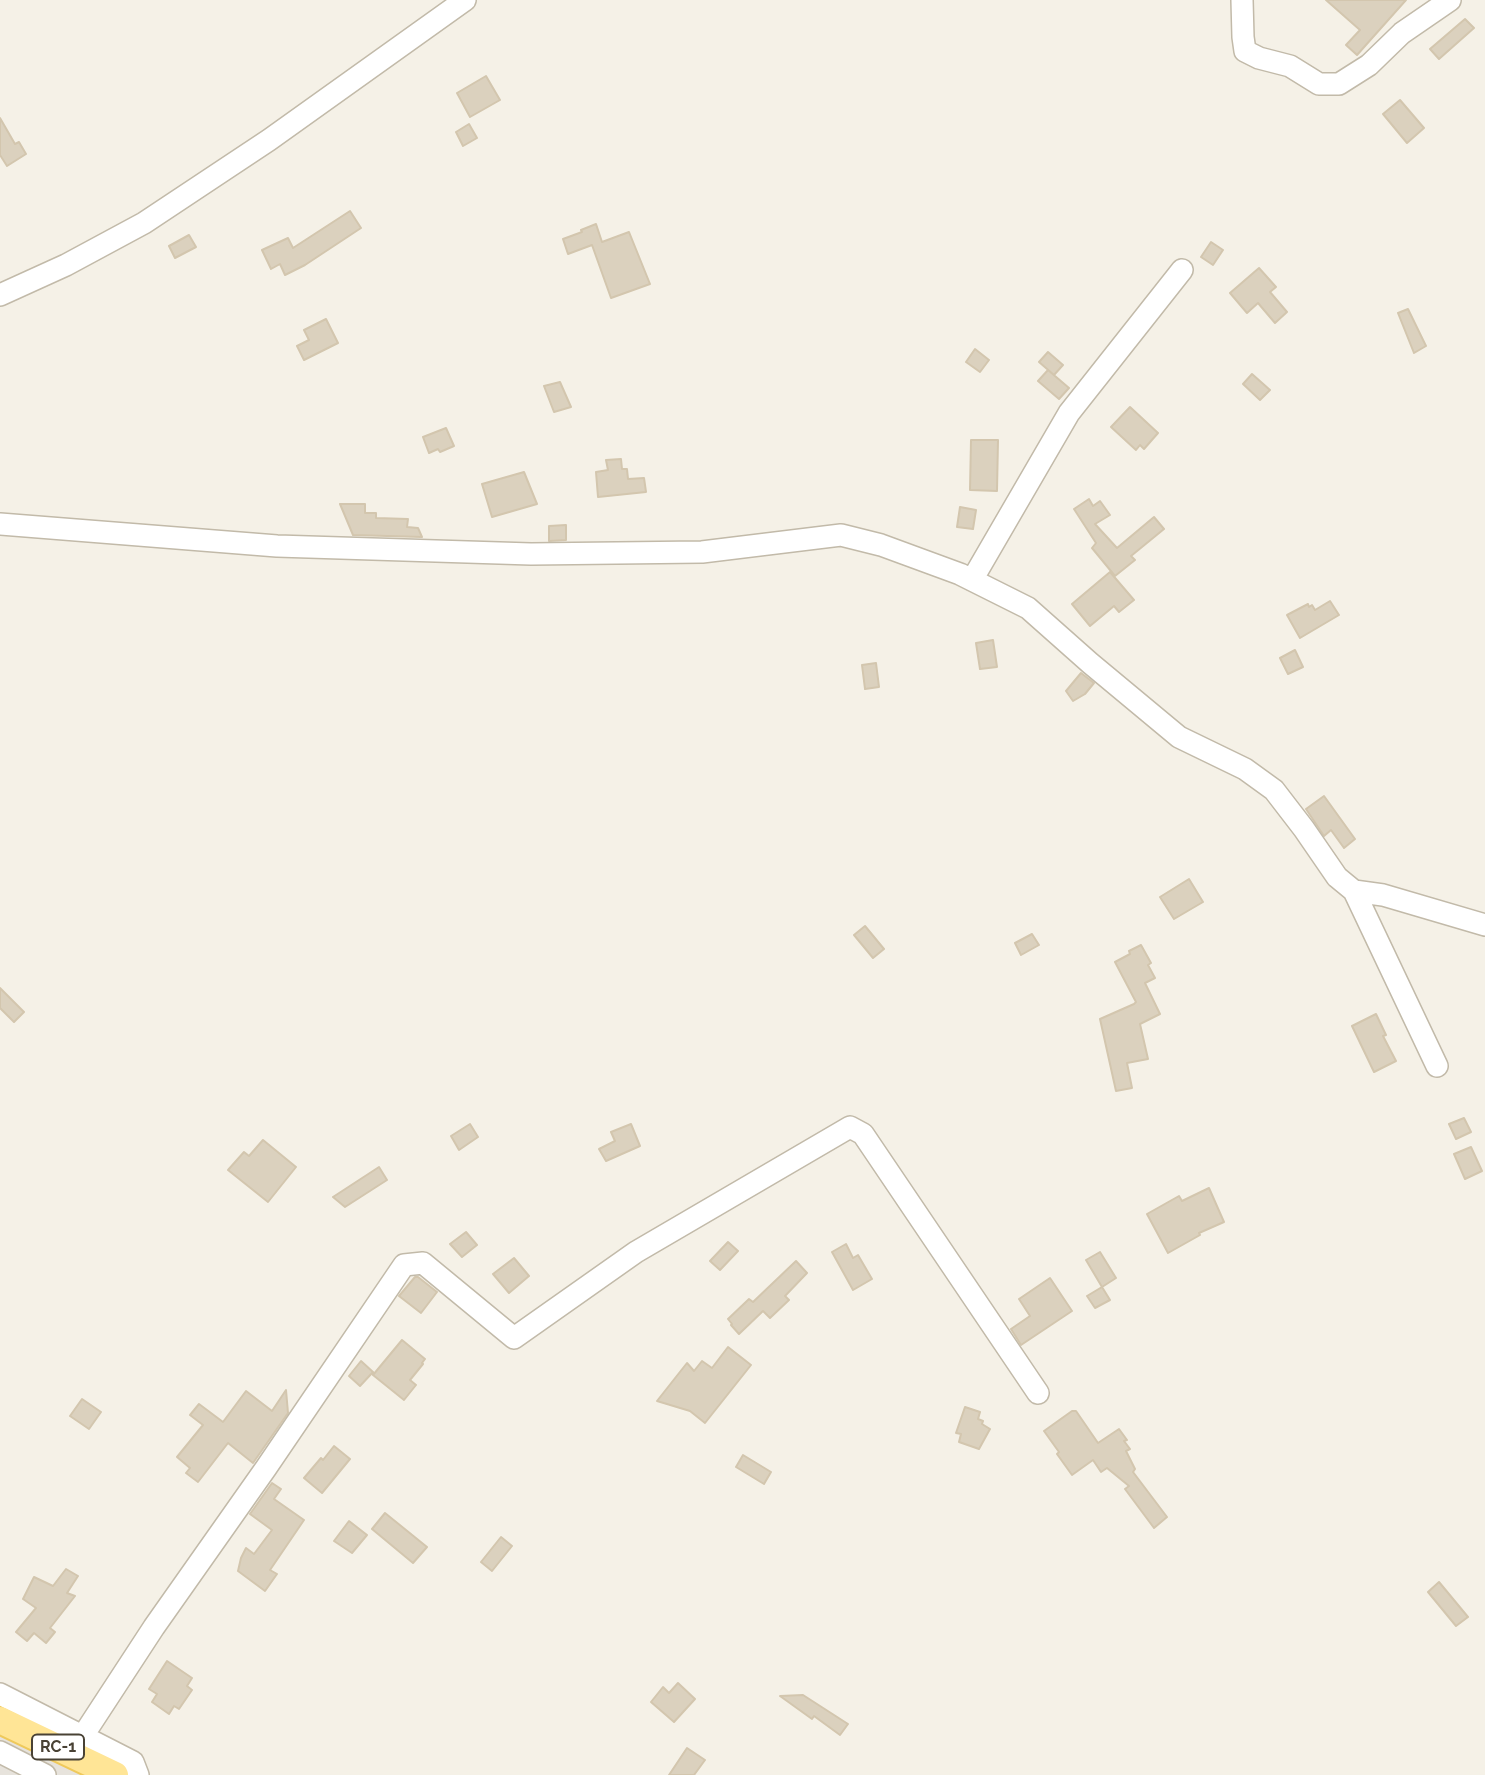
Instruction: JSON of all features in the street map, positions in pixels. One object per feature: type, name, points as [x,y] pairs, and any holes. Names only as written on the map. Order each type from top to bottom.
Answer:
[{"type":"main road","name":"RC-1","points":[[0,1720],[76,1745],[115,1775]]},
{"type":"street","points":[[0,295],[66,265],[144,223],[269,140],[465,0]]},
{"type":"street","points":[[1242,0],[1245,51],[1259,58],[1290,66],[1319,84],[1339,84],[1369,65],[1402,33],[1450,0]]},
{"type":"street","points":[[972,580],[1069,413],[1182,270]]},
{"type":"street","points":[[0,524],[277,546],[531,554],[702,552],[841,535],[881,545],[972,580],[1028,608],[1180,737],[1245,769],[1274,790],[1337,877],[1354,891],[1437,1066]]},
{"type":"street","points":[[1354,891],[1383,895],[1485,925]]},
{"type":"street","points":[[76,1745],[154,1627],[404,1265],[423,1263],[513,1338],[635,1252],[850,1127],[863,1134],[1038,1394]]},
{"type":"street","points":[[0,1694],[76,1745],[133,1762],[138,1775]]},
{"type":"street","points":[[0,1752],[45,1775]]},
{"type":"shaded area","points":[[0,1732],[83,1775],[0,1775]]},
{"type":"building","points":[[1326,0],[1406,0],[1357,55],[1346,45],[1360,30]]},
{"type":"building","points":[[1465,19],[1474,28],[1439,59],[1430,49]]},
{"type":"building","points":[[486,76],[500,100],[470,117],[457,93]]},
{"type":"building","points":[[1400,100],[1424,128],[1407,143],[1383,114]]},
{"type":"building","points":[[0,118],[15,144],[19,142],[26,154],[7,166],[0,155]]},
{"type":"building","points":[[469,124],[477,138],[463,146],[456,132]]},
{"type":"building","points":[[350,211],[361,228],[285,275],[280,264],[271,269],[262,250],[288,238],[293,248]]},
{"type":"building","points":[[596,224],[602,242],[629,232],[650,284],[611,298],[592,245],[568,254],[563,239]]},
{"type":"building","points":[[189,235],[196,247],[175,258],[169,246]]},
{"type":"building","points":[[1211,242],[1223,250],[1213,265],[1201,257]]},
{"type":"building","points":[[1259,268],[1276,287],[1270,292],[1287,312],[1275,323],[1258,303],[1247,313],[1230,293]]},
{"type":"building","points":[[1408,309],[1426,346],[1414,353],[1398,313]]},
{"type":"building","points":[[326,319],[338,343],[304,360],[297,346],[309,340],[304,330]]},
{"type":"building","points":[[975,349],[989,360],[980,372],[966,362]]},
{"type":"building","points":[[1048,352],[1063,365],[1054,375],[1039,362]]},
{"type":"building","points":[[1048,370],[1069,388],[1059,399],[1038,381]]},
{"type":"building","points":[[1252,374],[1270,390],[1260,400],[1243,384]]},
{"type":"building","points":[[560,382],[571,407],[554,412],[544,386]]},
{"type":"building","points":[[1130,407],[1158,433],[1144,449],[1140,445],[1136,450],[1111,427]]},
{"type":"building","points":[[446,428],[454,446],[429,453],[423,437]]},
{"type":"building","points":[[971,440],[998,440],[997,491],[970,490]]},
{"type":"building","points":[[621,459],[622,469],[627,469],[628,479],[644,478],[646,492],[598,497],[596,472],[608,470],[606,460]]},
{"type":"building","points":[[524,472],[537,504],[492,517],[482,484]]},
{"type":"building","points":[[1089,499],[1093,506],[1100,501],[1110,515],[1095,524],[1117,548],[1154,517],[1164,529],[1131,556],[1135,560],[1115,576],[1092,548],[1096,543],[1074,509]]},
{"type":"building","points":[[340,504],[365,504],[365,513],[376,513],[376,518],[408,519],[407,527],[418,528],[422,537],[353,535]]},
{"type":"building","points":[[960,507],[976,510],[973,529],[957,527]]},
{"type":"building","points":[[566,525],[566,540],[549,541],[549,526]]},
{"type":"building","points":[[1110,572],[1134,600],[1119,612],[1114,606],[1090,626],[1072,604]]},
{"type":"building","points":[[1330,601],[1339,615],[1300,638],[1287,615],[1308,604],[1315,610]]},
{"type":"building","points":[[993,640],[997,667],[980,669],[976,643]]},
{"type":"building","points":[[1295,650],[1303,667],[1288,674],[1280,658]]},
{"type":"building","points":[[876,663],[879,687],[865,689],[862,665]]},
{"type":"building","points":[[1081,673],[1094,683],[1085,694],[1073,701],[1066,691]]},
{"type":"building","points":[[1324,796],[1355,839],[1344,848],[1331,830],[1324,836],[1306,809]]},
{"type":"building","points":[[1189,879],[1203,902],[1174,919],[1160,897]]},
{"type":"building","points":[[865,926],[884,949],[873,958],[854,935]]},
{"type":"building","points":[[1032,934],[1039,945],[1021,955],[1015,943]]},
{"type":"building","points":[[1141,945],[1151,963],[1148,965],[1155,978],[1145,983],[1160,1014],[1140,1024],[1148,1059],[1127,1063],[1132,1088],[1116,1091],[1100,1019],[1136,1002],[1115,962]]},
{"type":"building","points":[[0,988],[24,1012],[14,1022],[0,1008]]},
{"type":"building","points":[[1376,1014],[1386,1035],[1383,1036],[1396,1061],[1374,1072],[1352,1026]]},
{"type":"building","points":[[1464,1118],[1471,1132],[1456,1139],[1449,1124]]},
{"type":"building","points":[[470,1124],[478,1137],[459,1150],[451,1136]]},
{"type":"building","points":[[631,1124],[640,1146],[606,1161],[599,1149],[615,1141],[611,1132]]},
{"type":"building","points":[[263,1140],[296,1167],[268,1202],[228,1170],[244,1152],[249,1156]]},
{"type":"building","points":[[1471,1147],[1482,1171],[1465,1179],[1454,1154]]},
{"type":"building","points":[[379,1167],[387,1180],[345,1207],[333,1197]]},
{"type":"building","points":[[1209,1188],[1224,1222],[1199,1233],[1200,1235],[1168,1253],[1147,1214],[1179,1196],[1182,1201]]},
{"type":"building","points":[[466,1232],[477,1245],[462,1257],[450,1244]]},
{"type":"building","points":[[728,1242],[738,1251],[720,1270],[710,1261]]},
{"type":"building","points":[[846,1244],[853,1258],[858,1255],[872,1279],[853,1290],[832,1252]]},
{"type":"building","points":[[1100,1252],[1116,1278],[1102,1287],[1086,1260]]},
{"type":"building","points":[[514,1258],[529,1276],[509,1293],[493,1274]]},
{"type":"building","points":[[796,1261],[807,1273],[785,1296],[789,1300],[770,1318],[763,1311],[739,1334],[728,1319],[749,1299],[753,1302]]},
{"type":"building","points":[[415,1277],[437,1292],[421,1313],[399,1296]]},
{"type":"building","points":[[1050,1278],[1072,1311],[1021,1345],[1011,1329],[1030,1316],[1019,1299]]},
{"type":"building","points":[[1102,1287],[1110,1300],[1095,1308],[1087,1296]]},
{"type":"building","points":[[402,1340],[425,1359],[410,1380],[416,1385],[404,1400],[373,1375]]},
{"type":"building","points":[[728,1347],[751,1365],[705,1423],[690,1411],[657,1401],[687,1363],[694,1371],[702,1361],[712,1368]]},
{"type":"building","points":[[361,1361],[373,1372],[360,1386],[349,1376]]},
{"type":"building","points":[[286,1390],[288,1413],[253,1463],[228,1443],[198,1482],[186,1473],[190,1468],[177,1457],[203,1425],[190,1415],[199,1404],[223,1422],[246,1391],[272,1411]]},
{"type":"building","points":[[82,1399],[101,1412],[89,1429],[70,1416]]},
{"type":"building","points":[[965,1407],[980,1412],[978,1419],[990,1429],[979,1449],[959,1442],[961,1434],[956,1433]]},
{"type":"building","points":[[1072,1411],[1076,1411],[1098,1443],[1119,1429],[1127,1440],[1124,1441],[1130,1449],[1126,1451],[1135,1469],[1133,1472],[1167,1517],[1154,1528],[1125,1489],[1129,1486],[1107,1468],[1101,1472],[1093,1460],[1072,1475],[1057,1454],[1059,1452],[1044,1431]]},
{"type":"building","points":[[334,1446],[350,1459],[322,1493],[304,1478]]},
{"type":"building","points":[[743,1455],[771,1472],[764,1484],[736,1467]]},
{"type":"building","points":[[272,1483],[281,1489],[274,1499],[304,1520],[270,1570],[277,1574],[265,1591],[238,1571],[246,1548],[254,1554],[272,1530],[250,1514]]},
{"type":"building","points":[[385,1513],[427,1547],[413,1563],[372,1529]]},
{"type":"building","points":[[349,1521],[367,1535],[352,1553],[334,1541]]},
{"type":"building","points":[[501,1537],[512,1546],[492,1571],[481,1562]]},
{"type":"building","points":[[66,1569],[78,1576],[67,1593],[75,1596],[50,1628],[55,1632],[46,1643],[34,1633],[27,1641],[16,1632],[36,1608],[23,1599],[34,1577],[53,1586]]},
{"type":"building","points":[[1439,1582],[1468,1617],[1456,1626],[1428,1592]]},
{"type":"building","points":[[167,1661],[192,1678],[187,1686],[192,1690],[179,1709],[174,1706],[169,1714],[152,1702],[157,1694],[149,1689]]},
{"type":"building","points":[[678,1683],[695,1699],[674,1722],[651,1702],[663,1687],[669,1693]]},
{"type":"building","points":[[803,1695],[848,1724],[840,1735],[780,1696]]},
{"type":"building","points":[[687,1748],[705,1760],[694,1775],[669,1775]]}]
